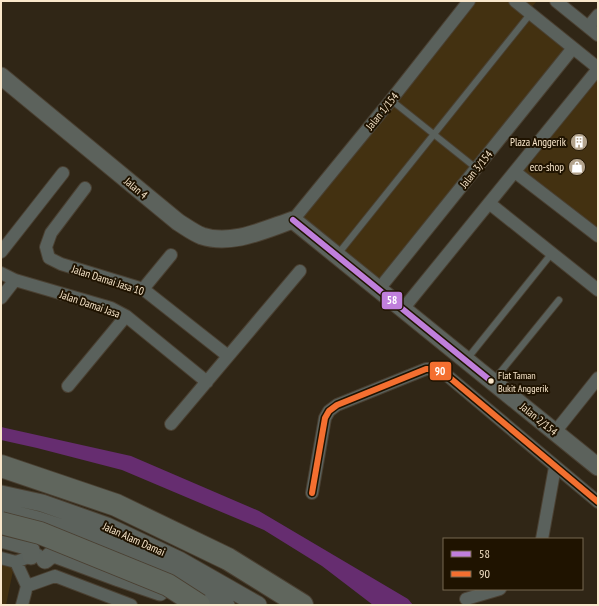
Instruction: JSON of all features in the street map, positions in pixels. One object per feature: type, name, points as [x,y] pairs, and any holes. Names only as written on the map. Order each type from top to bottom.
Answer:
[{"type":"highway","points":[[1,466],[116,504],[228,559],[302,605]]},
{"type":"highway","points":[[1,523],[40,533],[205,600]]},
{"type":"street","name":"Jalan 1/154","points":[[293,220],[391,100],[469,1]]},
{"type":"street","points":[[403,309],[598,69],[515,1]]},
{"type":"street","points":[[556,1],[598,35]]},
{"type":"street","points":[[588,27],[598,15]]},
{"type":"street","name":"Jalan 3/154","points":[[379,289],[573,48]]},
{"type":"street","name":"Jalan 4","points":[[1,76],[178,222],[203,236],[229,239],[262,231],[293,220]]},
{"type":"street","points":[[515,172],[598,236]]},
{"type":"street","points":[[1,252],[63,174]]},
{"type":"street","name":"Jalan Damai Jasa 10","points":[[84,188],[51,233],[46,247],[49,258],[61,264],[143,289],[228,356]]},
{"type":"street","points":[[489,203],[598,290]]},
{"type":"street","name":"Jalan 2/154","points":[[293,220],[598,467]]},
{"type":"street","points":[[143,289],[171,255]]},
{"type":"street","points":[[171,424],[300,270]]},
{"type":"street","name":"Jalan Damai Jasa","points":[[1,273],[15,280],[111,308],[126,316],[207,382]]},
{"type":"street","points":[[1,298],[15,280]]},
{"type":"street","points":[[68,386],[126,316]]},
{"type":"street","points":[[312,493],[325,418],[329,411],[337,405],[426,369],[435,369],[443,372],[598,502]]},
{"type":"street","points":[[555,432],[598,378]]},
{"type":"street","points":[[542,538],[556,466]]},
{"type":"street","name":"Jalan Alam Damai","points":[[1,494],[42,503],[107,526],[179,560],[258,605]]},
{"type":"street","name":"Jalan Alam Damai","points":[[1,511],[38,520],[98,540],[178,577],[205,600],[226,605]]},
{"type":"street","points":[[1,538],[26,546],[31,550],[27,586],[22,605]]},
{"type":"street","points":[[1,558],[31,559],[57,555],[179,598],[205,600]]},
{"type":"street","points":[[31,559],[55,576],[131,605]]},
{"type":"street","points":[[27,586],[55,576]]},
{"type":"street","points":[[466,600],[497,590]]},
{"type":"lane","points":[[337,255],[531,13]]},
{"type":"lane","points":[[391,100],[476,168]]},
{"type":"lane","points":[[466,360],[552,253]]},
{"type":"lane","points":[[493,382],[559,300]]},
{"type":"shaded area","points":[[473,1],[537,1],[525,15],[569,49],[380,281],[300,217]]},
{"type":"shaded area","name":"Plaza Anggerik","points":[[598,76],[598,230],[521,170]]},
{"type":"shaded area","points":[[1,427],[131,456],[259,511],[408,599],[413,605],[373,605],[322,566],[264,530],[122,470],[1,440]]},
{"type":"shaded area","points":[[1,563],[14,566],[6,605],[1,605]]},
{"type":"transit line","name":"58","points":[[293,220],[491,381]]},
{"type":"transit line","name":"90","points":[[312,493],[325,418],[329,411],[337,405],[426,369],[435,369],[443,372],[598,502]]},
{"type":"place","name":"Plaza Anggerik","points":[[579,142]]},
{"type":"place","name":"eco-shop","points":[[577,167]]},
{"type":"place","name":"Flat Taman Bukit Anggerik","points":[[491,381]]}]
